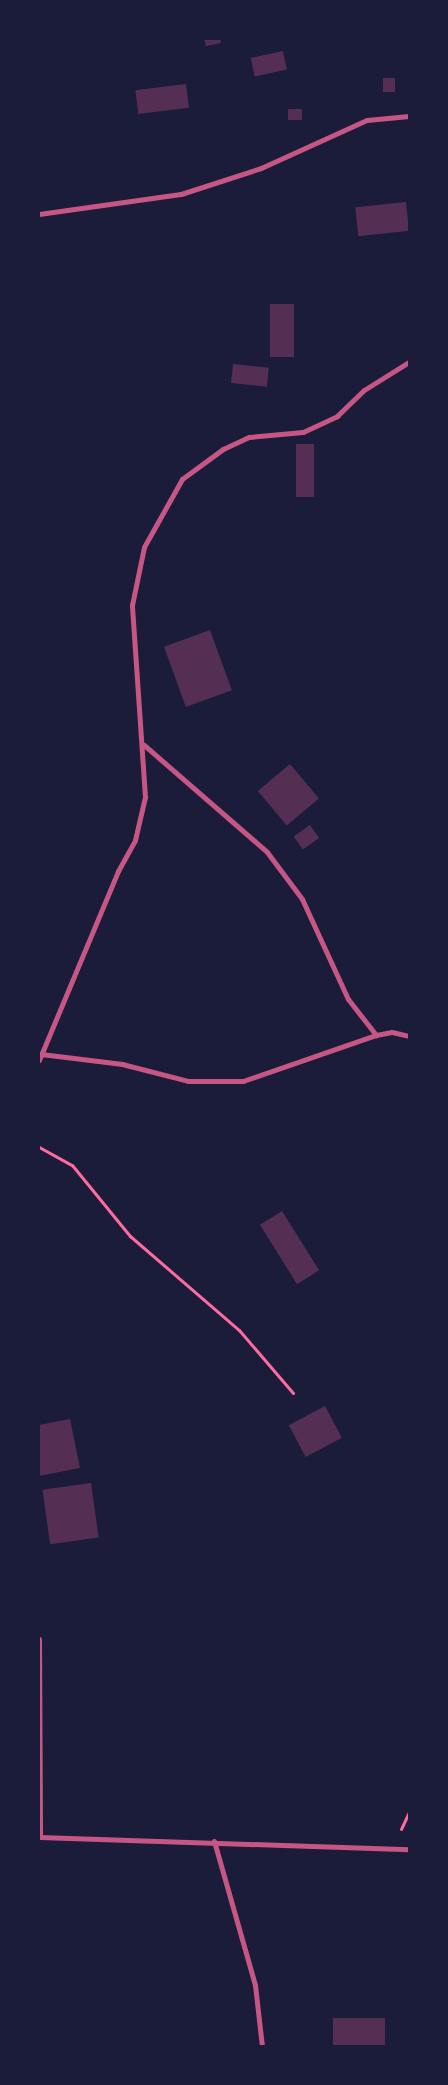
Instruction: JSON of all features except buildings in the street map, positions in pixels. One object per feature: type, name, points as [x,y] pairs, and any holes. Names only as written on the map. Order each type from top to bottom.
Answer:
[{"type":"street","points":[[39,214],[181,194],[261,168],[367,120],[409,116]]},
{"type":"street","points":[[39,1060],[118,870],[135,840],[145,798],[144,745],[132,605],[144,548],[182,479],[223,449],[248,437],[303,432],[322,424],[409,362]]},
{"type":"street","points":[[144,745],[267,852],[302,899],[348,999],[376,1035]]},
{"type":"street","points":[[41,1054],[122,1064],[188,1082],[244,1081],[376,1035],[392,1032],[409,1036]]},
{"type":"street","points":[[39,1639],[40,1837],[214,1841],[409,1850]]},
{"type":"street","points":[[214,1841],[255,1985],[262,2046]]},
{"type":"path","points":[[39,1147],[72,1166],[130,1236],[239,1330],[293,1393]]}]
